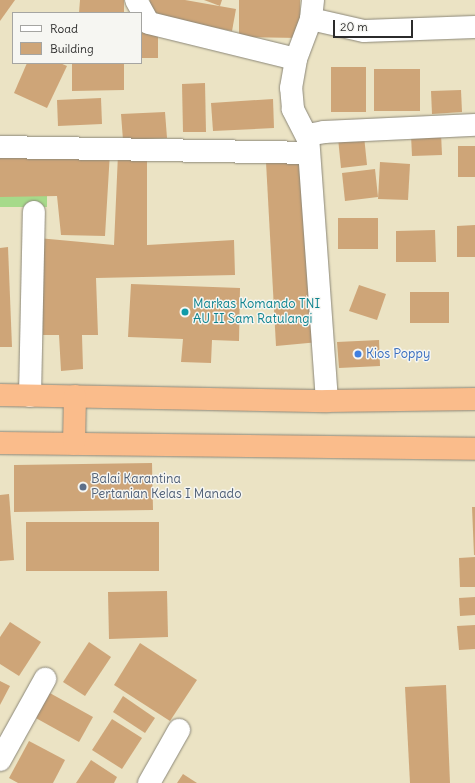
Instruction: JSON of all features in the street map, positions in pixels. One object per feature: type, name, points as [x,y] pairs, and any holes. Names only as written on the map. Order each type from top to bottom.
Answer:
[{"type":"highway","points":[[0,395],[327,401],[475,399]]},
{"type":"highway","points":[[74,444],[76,396]]},
{"type":"highway","points":[[0,443],[475,449]]},
{"type":"street","points":[[136,0],[149,23],[296,59]]},
{"type":"street","points":[[327,401],[308,146],[292,109],[290,88],[296,59],[312,10],[364,32],[475,27]]},
{"type":"street","points":[[308,146],[313,134],[324,132],[475,125]]},
{"type":"street","points":[[0,147],[308,146]]},
{"type":"street","points":[[30,396],[34,212]]},
{"type":"street","points":[[0,760],[45,679]]},
{"type":"street","points":[[149,783],[179,730]]},
{"type":"green space","points":[[0,186],[47,187],[47,207],[0,207]]},
{"type":"building","points":[[0,0],[15,0],[0,21]]},
{"type":"building","points":[[80,0],[124,0],[124,12],[79,12]]},
{"type":"building","points":[[150,0],[185,0],[236,9],[232,31],[147,15]]},
{"type":"building","points":[[204,0],[222,0],[220,6]]},
{"type":"building","points":[[239,0],[300,0],[300,38],[239,37]]},
{"type":"building","points":[[158,32],[158,58],[142,58],[142,33]]},
{"type":"building","points":[[27,64],[62,64],[67,66],[47,108],[14,93]]},
{"type":"building","points":[[72,64],[124,64],[124,90],[72,91]]},
{"type":"building","points":[[331,67],[366,67],[366,112],[331,112]]},
{"type":"building","points":[[374,69],[420,69],[420,111],[374,111]]},
{"type":"building","points":[[205,83],[206,132],[183,132],[182,84]]},
{"type":"building","points":[[461,90],[462,112],[432,114],[431,91]]},
{"type":"building","points":[[101,98],[102,124],[58,126],[57,100]]},
{"type":"building","points":[[273,99],[274,128],[213,131],[211,103]]},
{"type":"building","points":[[165,112],[167,138],[123,140],[121,114]]},
{"type":"building","points":[[441,133],[442,155],[412,156],[411,135]]},
{"type":"building","points":[[364,136],[367,165],[341,168],[338,138]]},
{"type":"building","points":[[458,146],[475,146],[475,177],[458,177]]},
{"type":"building","points":[[110,152],[105,236],[61,235],[57,196],[0,197],[0,156]]},
{"type":"building","points":[[147,152],[147,245],[234,240],[235,275],[96,278],[98,335],[82,335],[83,369],[61,371],[59,335],[43,335],[38,238],[114,245],[118,154]]},
{"type":"building","points":[[305,159],[319,342],[276,346],[266,162]]},
{"type":"building","points":[[380,162],[410,164],[408,200],[378,199]]},
{"type":"building","points":[[375,169],[378,197],[345,201],[342,173]]},
{"type":"building","points":[[338,218],[378,218],[378,249],[338,249]]},
{"type":"building","points":[[475,225],[475,257],[457,257],[457,226]]},
{"type":"building","points":[[435,230],[436,262],[396,262],[396,231]]},
{"type":"building","points":[[8,247],[12,347],[0,347],[0,248]]},
{"type":"building","name":"Markas Komando TNI AU II Sam Ratulangi","points":[[131,284],[240,288],[239,341],[212,340],[211,363],[181,362],[183,339],[128,337]]},
{"type":"building","points":[[359,285],[386,294],[377,320],[349,311]]},
{"type":"building","points":[[410,292],[449,292],[449,323],[410,323]]},
{"type":"building","name":"Kios Poppy","points":[[379,340],[380,366],[339,368],[337,342]]},
{"type":"building","name":"Balai Karantina Pertanian Kelas I Manado","points":[[152,463],[153,510],[14,512],[14,465]]},
{"type":"building","points":[[9,494],[14,560],[0,561],[0,495]]},
{"type":"building","points":[[472,507],[475,507],[475,555],[474,555]]},
{"type":"building","points":[[26,522],[159,522],[159,571],[26,571]]},
{"type":"building","points":[[475,557],[475,587],[460,587],[459,558]]},
{"type":"building","points":[[167,591],[168,637],[109,639],[108,592]]},
{"type":"building","points":[[475,597],[475,615],[460,616],[459,598]]},
{"type":"building","points":[[10,622],[41,642],[19,676],[0,664],[0,637]]},
{"type":"building","points":[[475,625],[475,649],[459,650],[457,626]]},
{"type":"building","points":[[89,642],[111,657],[85,696],[63,682]]},
{"type":"building","points":[[140,643],[197,680],[170,721],[114,685]]},
{"type":"building","points":[[0,681],[10,686],[0,705]]},
{"type":"building","points":[[446,685],[450,783],[410,783],[405,687]]},
{"type":"building","points":[[48,692],[93,717],[79,742],[34,717]]},
{"type":"building","points":[[123,696],[155,718],[145,733],[113,712]]},
{"type":"building","points":[[112,719],[142,738],[122,769],[92,750]]},
{"type":"building","points":[[29,741],[65,760],[53,783],[18,783],[9,778]]},
{"type":"building","points":[[91,760],[117,777],[114,783],[76,783]]},
{"type":"building","points":[[183,774],[197,783],[177,783]]},
{"type":"place","name":"Markas Komando TNI AU II Sam Ratulangi","points":[[185,312]]},
{"type":"place","name":"Kios Poppy","points":[[358,354]]},
{"type":"place","name":"Balai Karantina Pertanian Kelas I Manado","points":[[83,487]]}]
